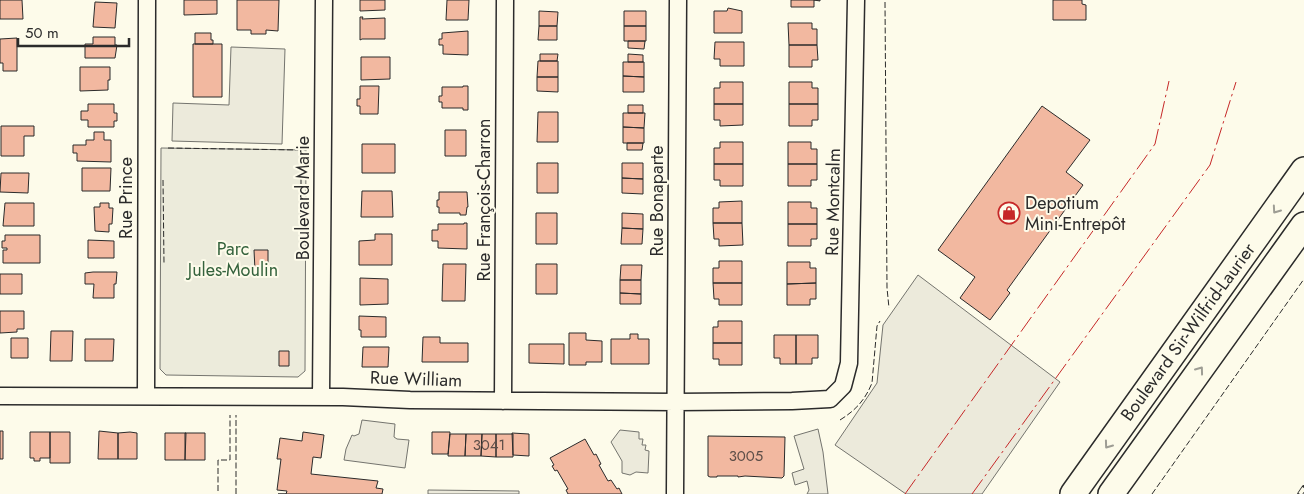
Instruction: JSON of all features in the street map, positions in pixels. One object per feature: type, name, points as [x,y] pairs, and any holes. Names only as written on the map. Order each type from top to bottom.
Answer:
[{"type":"highway","name":"Boulevard Sir-Wilfrid-Laurier","points":[[1073,494],[1304,170]]},
{"type":"highway","name":"Boulevard Sir-Wilfrid-Laurier","points":[[1111,494],[1304,225]]},
{"type":"street","name":"Rue Prince","points":[[146,0],[146,396]]},
{"type":"street","name":"Boulevard Marie","points":[[321,397],[324,0]]},
{"type":"street","name":"Rue François-Charron","points":[[503,401],[505,0]]},
{"type":"street","name":"Rue Bonaparte","points":[[675,494],[678,0]]},
{"type":"street","name":"Rue Montcalm","points":[[830,398],[843,386],[849,364],[856,0]]},
{"type":"street","name":"Rue William","points":[[0,396],[321,397],[410,400],[676,402],[792,401],[830,398]]},
{"type":"green space","name":"Parc Jules-Moulin","points":[[161,148],[306,150],[305,371],[298,377],[166,375],[160,369]]},
{"type":"shaded area","points":[[231,47],[285,49],[282,144],[172,141],[173,103],[229,105]]},
{"type":"shaded area","points":[[918,275],[1060,382],[982,494],[906,494],[835,445],[877,383],[883,325]]},
{"type":"shaded area","points":[[362,420],[395,424],[394,437],[409,440],[405,468],[344,460],[352,435],[359,434]]},
{"type":"shaded area","points":[[818,429],[828,494],[807,494],[809,490],[807,481],[795,485],[792,473],[804,469],[794,436]]},
{"type":"shaded area","points":[[620,430],[639,432],[639,439],[643,439],[642,445],[646,445],[645,450],[649,451],[648,473],[636,472],[630,475],[622,473],[622,461],[611,442]]},
{"type":"shaded area","points":[[428,490],[519,491],[519,494],[428,494]]},
{"type":"building","points":[[0,0],[22,0],[23,19],[0,19]]},
{"type":"building","points":[[184,0],[217,0],[217,14],[184,15]]},
{"type":"building","points":[[237,0],[279,0],[278,31],[266,30],[266,34],[251,34],[251,30],[237,30]]},
{"type":"building","points":[[360,0],[385,0],[385,10],[360,11]]},
{"type":"building","points":[[447,0],[469,0],[468,20],[446,20]]},
{"type":"building","points":[[791,0],[814,0],[814,7],[791,7]]},
{"type":"building","points":[[1053,0],[1082,0],[1082,4],[1086,5],[1086,20],[1053,20]]},
{"type":"building","points":[[95,2],[117,3],[115,28],[93,27]]},
{"type":"building","points":[[728,8],[742,11],[742,33],[714,33],[714,11],[727,11]]},
{"type":"building","points":[[539,11],[558,12],[557,26],[539,26]]},
{"type":"building","points":[[624,11],[646,11],[646,26],[624,26]]},
{"type":"building","points":[[360,17],[363,17],[362,19],[385,18],[385,39],[360,40]]},
{"type":"building","points":[[788,23],[812,23],[812,29],[817,29],[817,45],[789,45]]},
{"type":"building","points":[[539,26],[557,26],[557,40],[538,40]]},
{"type":"building","points":[[624,26],[646,26],[646,41],[624,41]]},
{"type":"building","points":[[468,31],[468,55],[443,54],[443,45],[439,45],[442,33]]},
{"type":"building","points":[[195,33],[211,33],[213,44],[195,44]]},
{"type":"building","points":[[93,37],[115,37],[115,45],[117,45],[115,58],[85,58],[85,44],[93,44]]},
{"type":"building","points":[[17,38],[17,71],[3,71],[3,63],[0,63],[0,39]]},
{"type":"building","points":[[628,41],[645,41],[644,49],[628,48]]},
{"type":"building","points":[[715,42],[744,42],[744,66],[720,66],[720,59],[714,59]]},
{"type":"building","points":[[193,44],[222,44],[222,97],[193,97]]},
{"type":"building","points":[[789,45],[817,45],[818,60],[812,60],[812,67],[789,67]]},
{"type":"building","points":[[540,54],[558,54],[557,61],[540,61]]},
{"type":"building","points":[[628,54],[643,55],[643,62],[628,62]]},
{"type":"building","points":[[361,57],[390,57],[390,79],[361,80]]},
{"type":"building","points":[[538,61],[558,61],[558,77],[537,77]]},
{"type":"building","points":[[623,62],[644,62],[644,77],[623,76]]},
{"type":"building","points":[[80,67],[110,67],[108,90],[80,91]]},
{"type":"building","points":[[623,76],[644,77],[644,92],[623,92]]},
{"type":"building","points":[[537,77],[558,77],[558,92],[537,91]]},
{"type":"building","points":[[720,82],[743,82],[743,104],[714,104],[714,88],[720,88]]},
{"type":"building","points":[[789,82],[812,82],[812,88],[818,88],[818,104],[789,104]]},
{"type":"building","points":[[360,86],[379,86],[378,114],[360,114],[360,106],[357,106],[357,99],[360,99]]},
{"type":"building","points":[[468,86],[468,110],[463,110],[463,108],[442,108],[439,96],[442,96],[442,87]]},
{"type":"building","points":[[88,104],[114,104],[114,113],[117,113],[117,121],[114,121],[114,127],[88,127],[88,120],[81,120],[81,111],[88,111]]},
{"type":"building","points":[[714,104],[743,104],[743,125],[720,126],[720,120],[714,120]]},
{"type":"building","points":[[789,104],[818,104],[818,120],[812,120],[812,126],[789,126]]},
{"type":"building","points":[[628,105],[643,105],[643,113],[628,113]]},
{"type":"building","points":[[1042,106],[1090,140],[1066,172],[1083,185],[1007,290],[1010,293],[990,320],[960,298],[975,277],[938,250]]},
{"type":"building","points":[[538,112],[558,112],[558,142],[537,142]]},
{"type":"building","points":[[623,113],[645,113],[644,128],[623,127]]},
{"type":"building","points":[[1,126],[34,126],[34,136],[24,136],[24,156],[1,156]]},
{"type":"building","points":[[623,127],[644,128],[644,143],[623,143]]},
{"type":"building","points":[[445,130],[466,130],[466,156],[445,156]]},
{"type":"building","points":[[94,132],[104,132],[104,140],[111,140],[111,162],[77,161],[77,153],[73,153],[73,145],[86,145],[86,140],[94,140]]},
{"type":"building","points":[[720,142],[743,142],[743,164],[714,164],[714,148],[720,148]]},
{"type":"building","points":[[788,142],[811,142],[811,149],[817,149],[817,164],[788,164]]},
{"type":"building","points":[[627,143],[643,143],[642,150],[627,150]]},
{"type":"building","points":[[362,144],[395,144],[395,173],[362,173]]},
{"type":"building","points":[[537,163],[558,163],[558,193],[537,193]]},
{"type":"building","points":[[622,163],[643,163],[643,179],[622,178]]},
{"type":"building","points":[[714,164],[743,164],[743,186],[720,186],[720,180],[714,180]]},
{"type":"building","points":[[788,164],[817,164],[817,180],[811,180],[811,186],[788,186]]},
{"type":"building","points":[[82,168],[111,168],[110,191],[82,191]]},
{"type":"building","points":[[1,173],[29,173],[28,193],[0,192]]},
{"type":"building","points":[[622,178],[643,179],[643,194],[622,193]]},
{"type":"building","points":[[362,191],[392,191],[393,217],[361,217]]},
{"type":"building","points":[[439,192],[467,192],[468,207],[466,215],[460,215],[460,213],[439,213],[437,200],[439,200]]},
{"type":"building","points":[[742,201],[742,223],[713,223],[713,208],[719,208],[719,202]]},
{"type":"building","points":[[788,202],[811,202],[811,208],[817,208],[817,224],[788,224]]},
{"type":"building","points":[[5,203],[34,203],[34,226],[3,226]]},
{"type":"building","points":[[100,203],[109,203],[109,208],[113,208],[112,224],[109,224],[109,232],[95,231],[94,207],[100,207]]},
{"type":"building","points":[[536,213],[557,213],[557,244],[536,244]]},
{"type":"building","points":[[622,213],[643,214],[643,229],[622,228]]},
{"type":"building","points":[[467,223],[467,249],[438,248],[438,241],[432,241],[432,230],[438,230],[438,224]]},
{"type":"building","points":[[713,223],[742,223],[743,245],[719,246],[719,239],[714,239]]},
{"type":"building","points":[[788,224],[817,224],[817,239],[811,239],[811,246],[788,246]]},
{"type":"building","points":[[622,228],[643,229],[642,244],[621,244]]},
{"type":"building","points":[[375,234],[392,234],[392,265],[359,265],[359,241],[375,240]]},
{"type":"building","points":[[5,235],[40,235],[40,263],[3,263],[3,250],[7,250],[7,248],[2,248],[2,241],[5,241]]},
{"type":"building","points":[[88,240],[114,241],[114,258],[88,258]]},
{"type":"building","points":[[254,250],[268,250],[268,270],[255,270]]},
{"type":"building","points":[[719,261],[742,261],[742,283],[713,283],[713,268],[719,268]]},
{"type":"building","points":[[787,262],[810,262],[810,268],[816,268],[816,283],[787,284]]},
{"type":"building","points":[[443,264],[466,264],[465,301],[442,301]]},
{"type":"building","points":[[536,264],[557,264],[557,294],[536,294]]},
{"type":"building","points":[[621,265],[642,265],[641,280],[620,280]]},
{"type":"building","points":[[117,272],[116,284],[114,284],[114,298],[93,298],[94,284],[85,284],[85,273]]},
{"type":"building","points":[[0,274],[22,274],[22,294],[0,294]]},
{"type":"building","points":[[360,278],[388,279],[388,304],[360,305]]},
{"type":"building","points":[[620,280],[641,280],[641,294],[620,293]]},
{"type":"building","points":[[713,283],[742,283],[742,305],[719,305],[719,299],[714,299]]},
{"type":"building","points":[[816,283],[816,299],[810,299],[810,305],[787,305],[787,284]]},
{"type":"building","points":[[620,293],[641,294],[641,304],[620,304]]},
{"type":"building","points":[[0,311],[24,311],[24,329],[17,329],[17,332],[0,333]]},
{"type":"building","points":[[359,316],[386,317],[386,337],[361,337]]},
{"type":"building","points":[[718,321],[742,321],[742,343],[713,343],[713,327],[718,327]]},
{"type":"building","points":[[51,331],[73,331],[72,361],[50,361]]},
{"type":"building","points":[[569,333],[586,333],[586,340],[602,341],[602,362],[586,362],[586,365],[569,365]]},
{"type":"building","points":[[630,334],[638,334],[638,339],[649,339],[649,364],[611,364],[611,339],[630,339]]},
{"type":"building","points":[[774,335],[796,335],[796,364],[780,364],[780,358],[774,358]]},
{"type":"building","points":[[796,335],[818,335],[818,358],[812,358],[812,364],[796,364]]},
{"type":"building","points":[[423,337],[440,337],[440,343],[468,343],[468,362],[422,362]]},
{"type":"building","points":[[11,338],[28,338],[28,358],[11,358]]},
{"type":"building","points":[[85,339],[114,339],[113,361],[85,361]]},
{"type":"building","points":[[713,343],[742,343],[742,365],[719,365],[719,359],[713,359]]},
{"type":"building","points":[[529,344],[564,344],[564,364],[529,363]]},
{"type":"building","points":[[363,347],[389,347],[388,367],[362,367]]},
{"type":"building","points":[[279,351],[289,351],[289,366],[279,366]]},
{"type":"building","points":[[0,431],[3,431],[3,459],[0,459]]},
{"type":"building","points":[[99,431],[118,433],[118,459],[98,459]]},
{"type":"building","points":[[30,432],[50,432],[50,458],[40,458],[40,461],[34,461],[34,458],[30,458]]},
{"type":"building","points":[[50,432],[70,432],[70,463],[50,463]]},
{"type":"building","points":[[303,432],[324,435],[321,458],[313,457],[311,474],[378,481],[376,488],[383,489],[382,494],[286,494],[287,491],[277,490],[281,459],[277,459],[280,438],[302,441]]},
{"type":"building","points":[[432,432],[450,432],[448,454],[432,454]]},
{"type":"building","points":[[118,433],[137,433],[137,459],[118,459]]},
{"type":"building","points":[[165,433],[186,433],[185,460],[165,460]]},
{"type":"building","points":[[185,433],[205,433],[205,460],[185,460]]},
{"type":"building","points":[[512,433],[529,434],[529,456],[513,455]]},
{"type":"building","points":[[450,434],[466,434],[465,456],[448,456]]},
{"type":"building","points":[[466,434],[482,434],[481,456],[465,456]]},
{"type":"building","points":[[482,434],[496,434],[496,457],[481,456]]},
{"type":"building","points":[[496,434],[513,434],[513,457],[496,457]]},
{"type":"building","points":[[708,436],[785,437],[784,476],[782,478],[708,476]]},
{"type":"building","points":[[585,439],[594,455],[596,454],[601,464],[599,465],[608,481],[611,480],[622,494],[568,494],[566,490],[568,489],[557,470],[555,471],[552,466],[554,465],[550,458]]},
{"type":"railway","points":[[1300,494],[1304,488]]},
{"type":"fence","points":[[885,2],[887,288],[889,308]]},
{"type":"fence","points":[[168,148],[301,150],[301,236]]},
{"type":"fence","points":[[163,180],[164,263]]},
{"type":"fence","points":[[301,239],[301,248]]},
{"type":"fence","points":[[1152,494],[1304,279]]},
{"type":"fence","points":[[840,420],[859,404],[872,383],[877,326],[880,321]]},
{"type":"fence","points":[[218,491],[218,460],[230,460],[230,415]]},
{"type":"fence","points":[[236,415],[236,494]]},
{"type":"power","points":[[905,494],[1155,144],[1169,81]]},
{"type":"power","points":[[972,494],[1210,165],[1236,82]]},
{"type":"place","name":"Depotium Mini-Entrepôt","points":[[1009,213]]}]
